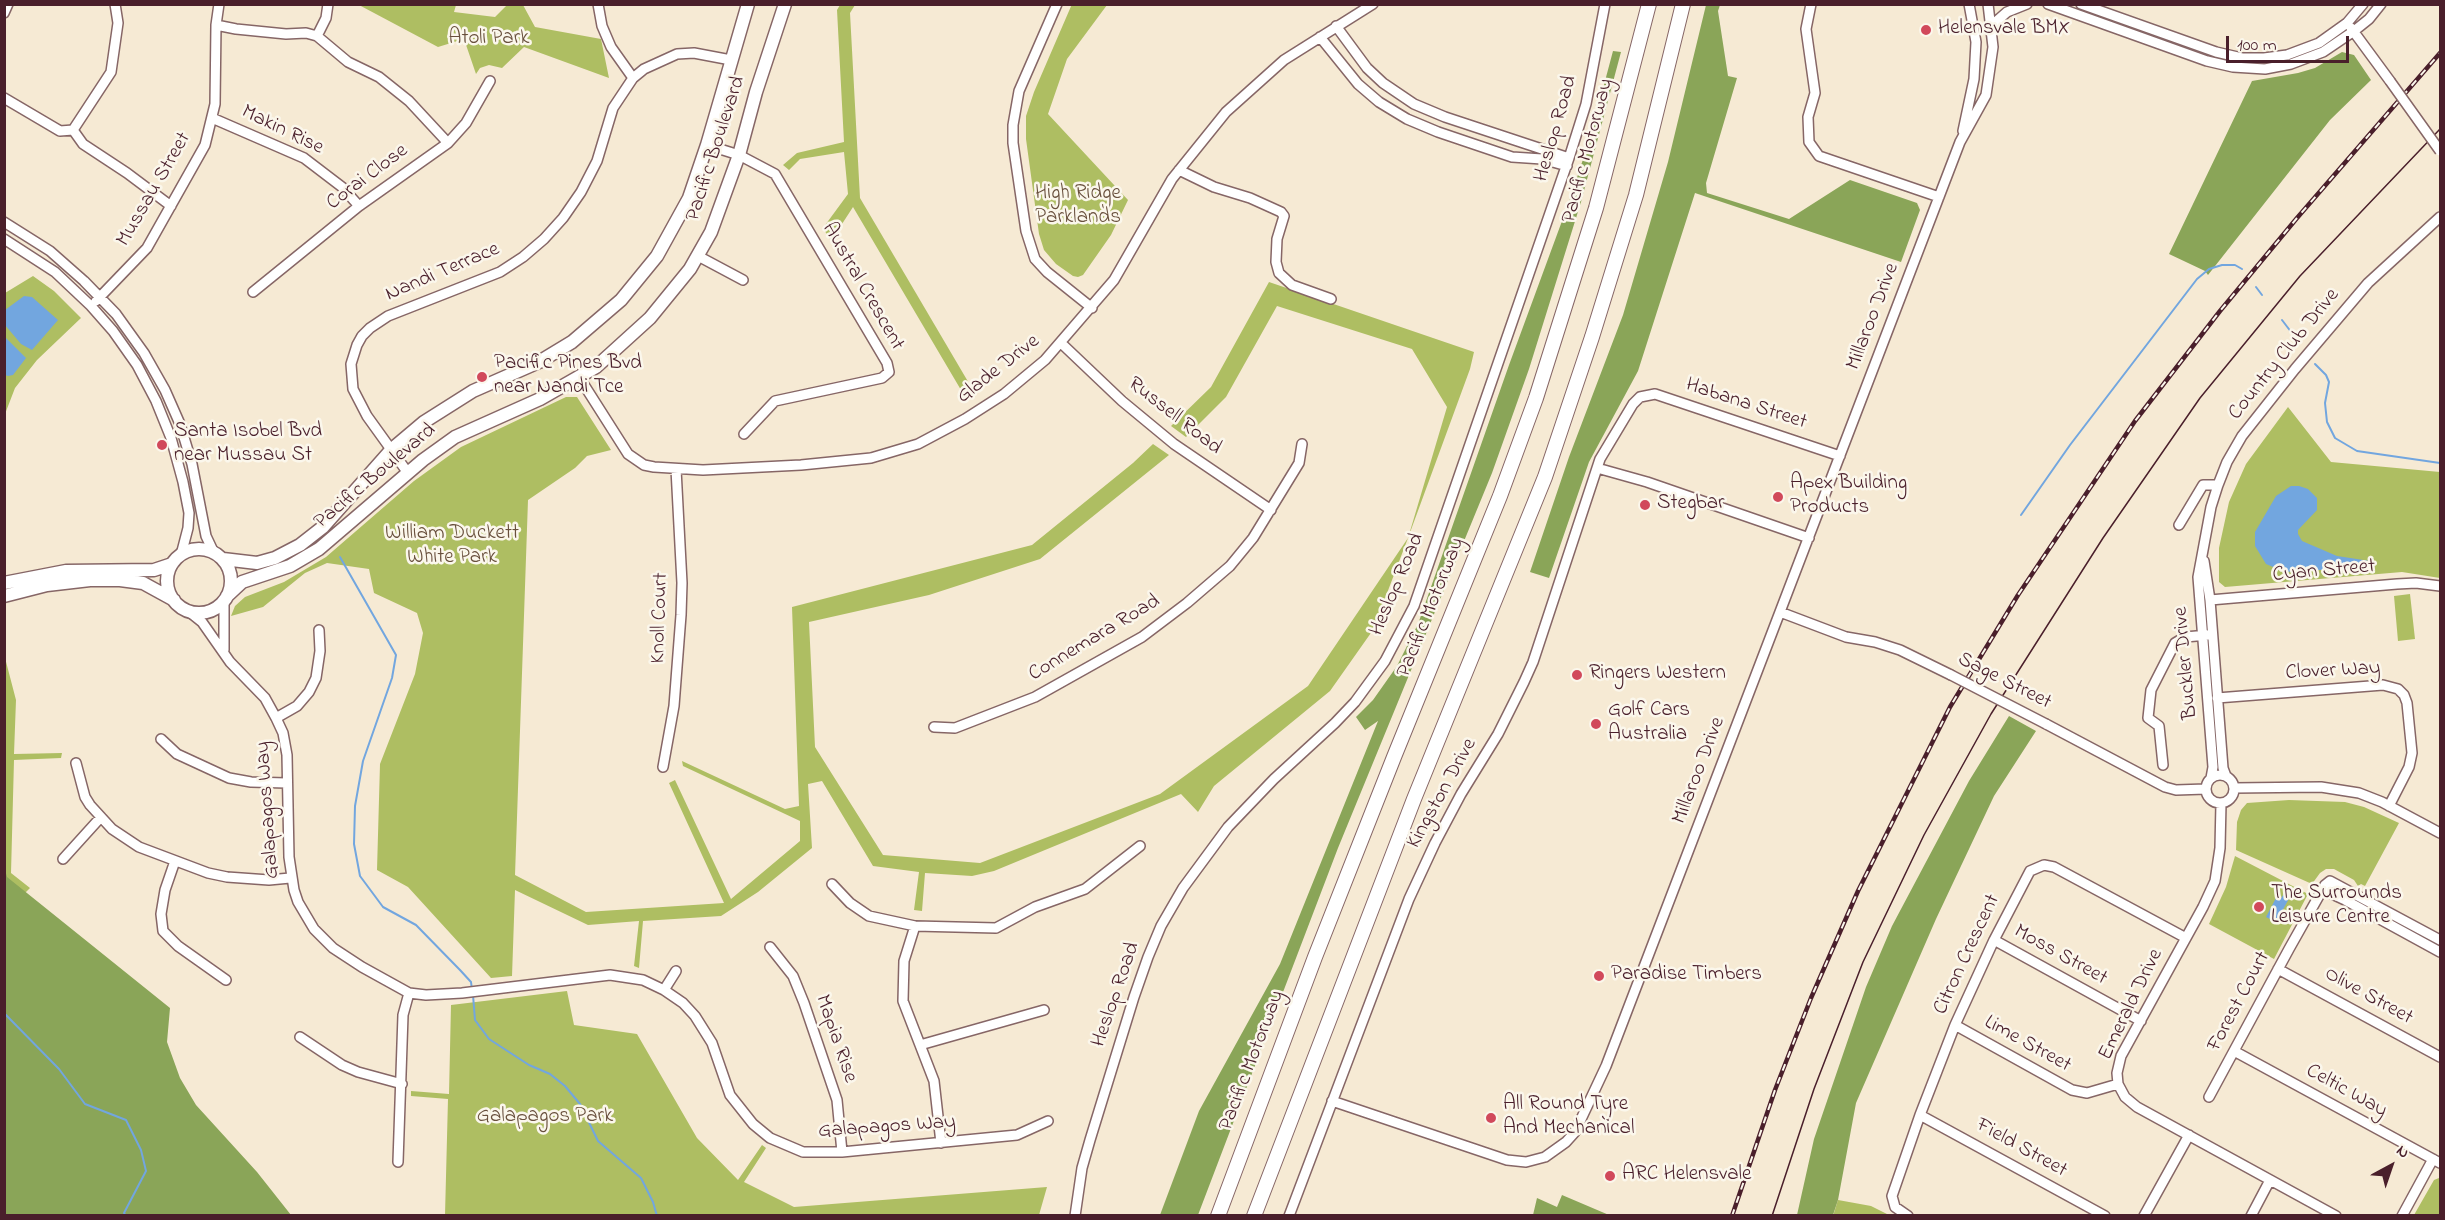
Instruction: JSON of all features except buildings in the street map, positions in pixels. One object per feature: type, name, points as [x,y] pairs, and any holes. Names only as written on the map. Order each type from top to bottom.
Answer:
[{"type":"highway","name":"Pacific Motorway","points":[[1218,1215],[1315,957],[1500,496],[1536,398],[1596,208],[1648,4]]},
{"type":"highway","points":[[1254,1215],[1414,799],[1545,477],[1636,195],[1683,4]]},
{"type":"main road","points":[[4,583],[66,571],[154,570],[197,549],[256,563],[275,558],[300,545],[323,527],[392,449],[448,405],[473,391],[539,362],[572,342],[621,300],[657,256],[674,229],[689,198],[707,145],[748,4]]},
{"type":"main road","name":"Pacific Boulevard","points":[[226,599],[242,582],[290,566],[319,549],[408,473],[455,437],[540,399],[596,367],[650,318],[698,256],[711,232],[739,155],[756,92],[785,4]]},
{"type":"main road","points":[[4,596],[47,585],[90,580],[120,580],[143,583],[187,610],[203,612],[211,610],[226,599],[231,577],[219,556]]},
{"type":"main road","points":[[174,600],[168,582],[176,559]]},
{"type":"street","points":[[4,13],[8,4]]},
{"type":"street","points":[[73,130],[111,72],[118,23],[116,4]]},
{"type":"street","name":"Mussau Street","points":[[91,306],[147,248],[205,145],[215,104],[216,25],[219,4]]},
{"type":"street","points":[[317,36],[326,18],[328,4]]},
{"type":"street","points":[[598,4],[602,26],[611,47],[633,78]]},
{"type":"street","points":[[1057,4],[1019,91],[1012,125],[1013,142],[1026,231],[1035,259],[1047,272],[1092,308]]},
{"type":"street","name":"Glade Drive","points":[[579,377],[627,454],[644,465],[676,469],[758,467],[871,458],[918,444],[965,419],[1004,394],[1045,360],[1114,280],[1179,170],[1226,112],[1284,60],[1373,4]]},
{"type":"street","name":"Heslop Road","points":[[1075,1215],[1082,1168],[1108,1077],[1148,957],[1167,916],[1183,888],[1228,827],[1274,779],[1355,702],[1385,661],[1414,606],[1568,162],[1586,104],[1605,4]]},
{"type":"street","points":[[1811,4],[1806,29],[1815,93],[1808,117],[1809,142],[1820,156],[1939,197]]},
{"type":"street","points":[[1991,26],[2007,12],[2027,4]]},
{"type":"street","points":[[2048,4],[2207,61],[2255,69],[2280,67],[2306,60],[2328,49],[2369,19],[2381,4]]},
{"type":"street","points":[[2081,5],[2197,46],[2242,58],[2277,57],[2298,52],[2319,43],[2347,23],[2363,4]]},
{"type":"street","points":[[1970,6],[1990,5]]},
{"type":"street","name":"Millaroo Drive","points":[[1332,1101],[1507,1160],[1535,1161],[1554,1152],[1566,1142],[1583,1116],[1606,1066],[1960,142],[1986,95],[1993,47],[1990,5]]},
{"type":"street","points":[[2081,5],[2085,13],[2103,20],[2107,25]]},
{"type":"street","name":"Millaroo Drive","points":[[1960,142],[1974,79],[1976,42],[1970,6]]},
{"type":"street","points":[[2347,23],[2440,151]]},
{"type":"street","points":[[216,25],[236,29],[286,34],[306,33],[317,36],[348,62],[379,77],[409,101],[448,143]]},
{"type":"street","points":[[1336,26],[1366,68],[1414,104],[1568,162]]},
{"type":"street","points":[[1320,37],[1358,84],[1378,102],[1407,119],[1512,157],[1568,162]]},
{"type":"street","name":"Nandi Terrace","points":[[408,473],[367,416],[353,389],[351,364],[357,345],[370,328],[388,316],[500,272],[523,257],[544,239],[563,218],[581,192],[597,161],[613,108],[633,78],[652,64],[677,54],[694,53],[731,60]]},
{"type":"street","name":"Corai Close","points":[[253,292],[359,206],[448,143],[466,123],[490,81]]},
{"type":"street","points":[[4,98],[60,131],[73,130]]},
{"type":"street","points":[[1407,119],[1414,104]]},
{"type":"street","name":"Makin Rise","points":[[212,118],[316,165],[342,187],[359,206]]},
{"type":"street","points":[[73,130],[83,144],[171,206]]},
{"type":"street","name":"Austral Crescent","points":[[707,145],[739,155],[775,174],[887,363],[889,372],[882,378],[775,401],[744,434]]},
{"type":"street","points":[[1179,170],[1214,187],[1250,198],[1281,212],[1284,216],[1277,239],[1276,262],[1279,273],[1292,285],[1331,299]]},
{"type":"street","name":"Country Club Drive","points":[[2218,485],[2227,462],[2242,436],[2295,369],[2368,283],[2440,217]]},
{"type":"street","points":[[4,222],[51,251],[116,314],[130,333],[165,390],[180,424],[192,464],[206,536],[219,556]]},
{"type":"street","points":[[4,239],[55,272],[91,306],[137,364],[156,401],[171,438],[189,513],[188,528],[176,559]]},
{"type":"street","points":[[698,256],[743,280]]},
{"type":"street","name":"Russell Road","points":[[1061,343],[1122,401],[1174,444],[1271,510]]},
{"type":"street","name":"Habana Street","points":[[1640,397],[1655,394],[1840,456]]},
{"type":"street","name":"Kingston Drive","points":[[1289,1215],[1401,920],[1428,856],[1461,794],[1498,734],[1533,662],[1597,468],[1616,432],[1640,397]]},
{"type":"street","name":"Connemara Road","points":[[934,727],[955,728],[1035,697],[1142,637],[1211,584],[1230,566],[1253,538],[1299,462],[1302,444]]},
{"type":"street","points":[[1597,468],[1647,482],[1809,538]]},
{"type":"street","name":"Knoll Court","points":[[663,767],[674,706],[681,615],[682,583],[676,469]]},
{"type":"street","points":[[2179,525],[2203,485],[2218,485]]},
{"type":"street","name":"Buckler Drive","points":[[2218,485],[2211,507],[2198,577],[2217,698],[2223,768],[2226,776]]},
{"type":"street","name":"Buckler Drive","points":[[2204,546],[2204,565],[2210,600],[2208,635],[2213,767],[2211,778]]},
{"type":"street","name":"Cyan Street","points":[[2210,600],[2407,583],[2440,586]]},
{"type":"street","points":[[224,652],[226,599]]},
{"type":"street","name":"Galapagos Way","points":[[187,610],[202,622],[230,662],[265,698],[276,718],[283,733],[287,755],[290,878],[298,902],[306,917],[328,944],[362,967],[409,993],[442,995],[610,975],[643,980],[683,1003],[705,1029],[730,1095],[753,1124],[770,1138],[803,1152],[842,1152],[1017,1135],[1048,1121]]},
{"type":"street","name":"Sage Street","points":[[1780,612],[1846,637],[1875,642],[1899,650],[2165,787],[2176,790],[2206,789]]},
{"type":"street","points":[[276,718],[297,706],[309,692],[316,678],[320,651],[319,630]]},
{"type":"street","points":[[2163,765],[2159,726],[2148,718],[2151,690],[2175,643],[2185,637],[2208,635]]},
{"type":"street","name":"Clover Way","points":[[2217,698],[2383,685],[2398,689],[2404,695],[2407,703],[2412,753],[2409,767],[2389,806]]},
{"type":"street","points":[[161,740],[177,754],[229,778],[251,782],[286,783]]},
{"type":"street","points":[[76,763],[85,797],[101,817],[124,838],[147,851],[227,877],[269,880],[290,878]]},
{"type":"street","points":[[2218,775],[2226,776],[2234,788],[2232,796],[2221,803],[2212,801],[2206,789],[2211,778],[2218,775]]},
{"type":"street","points":[[2234,788],[2333,788],[2366,795],[2440,833]]},
{"type":"street","name":"Emerald Drive","points":[[2221,803],[2221,838],[2215,881],[2118,1065],[2118,1084],[2126,1097],[2137,1107],[2336,1215]]},
{"type":"street","points":[[63,859],[101,817]]},
{"type":"street","points":[[832,884],[850,903],[869,916],[915,926],[996,928],[1035,907],[1085,889],[1140,846]]},
{"type":"street","points":[[175,861],[165,890],[161,914],[163,931],[178,946],[226,980]]},
{"type":"street","name":"Citron Crescent","points":[[1908,1215],[1895,1207],[1892,1196],[1920,1115],[1955,1025],[1994,940],[2025,878],[2033,869],[2044,865],[2054,867],[2186,938]]},
{"type":"street","points":[[2320,893],[2330,881],[2336,883],[2440,940]]},
{"type":"street","points":[[2320,893],[2330,893],[2345,900],[2440,952]]},
{"type":"street","name":"Forest Court","points":[[2209,1097],[2320,893]]},
{"type":"street","points":[[915,926],[904,961],[903,1001],[934,1081],[941,1143]]},
{"type":"street","name":"Moss Street","points":[[1994,940],[2141,1021]]},
{"type":"street","name":"Mapia Rise","points":[[770,947],[793,976],[804,1002],[818,1050],[837,1100],[842,1152]]},
{"type":"street","name":"Olive Street","points":[[2278,969],[2440,1057]]},
{"type":"street","points":[[664,990],[676,970]]},
{"type":"street","points":[[398,1162],[403,1016],[409,993]]},
{"type":"street","points":[[920,1045],[1044,1010]]},
{"type":"street","name":"Lime Street","points":[[1955,1025],[2072,1090],[2087,1093],[2118,1084]]},
{"type":"street","points":[[300,1037],[342,1065],[402,1084]]},
{"type":"street","name":"Celtic Way","points":[[2234,1051],[2437,1162]]},
{"type":"street","name":"Field Street","points":[[1920,1115],[2105,1215]]},
{"type":"street","points":[[2144,1215],[2189,1135]]},
{"type":"street","points":[[2402,1215],[2437,1162]]},
{"type":"street","points":[[2251,1215],[2270,1180]]},
{"type":"green space","name":"High Ridge Parklands","points":[[1072,4],[1107,5],[1067,59],[1048,114],[1128,200],[1111,235],[1083,275],[1078,277],[1056,264],[1044,250],[1039,234],[1026,139],[1026,116],[1034,92]]},
{"type":"green space","name":"Atoli Park","points":[[359,5],[456,5],[454,12],[495,17],[507,5],[523,5],[535,27],[601,39],[609,78],[524,47],[502,68],[489,65],[480,68],[476,74],[464,39],[438,47]]},
{"type":"green space","points":[[840,5],[855,5],[850,13],[860,198],[970,385],[961,390],[853,207],[831,241],[823,228],[848,194],[844,152],[800,159],[789,170],[783,165],[797,153],[844,142],[837,10]]},
{"type":"green space","points":[[1706,5],[1720,5],[1718,11],[1728,76],[1737,78],[1706,183],[1707,193],[1789,219],[1850,180],[1917,203],[1920,210],[1901,262],[1695,193],[1638,371],[1589,462],[1549,578],[1530,572],[1569,457],[1623,315],[1668,162]]},
{"type":"green space","points":[[1613,51],[1621,52],[1581,202],[1529,369],[1492,473],[1338,848],[1198,1215],[1160,1215],[1199,1111],[1280,964],[1378,721],[1365,730],[1356,717],[1373,700],[1397,666],[1418,624],[1569,202],[1589,141]]},
{"type":"green space","points":[[2342,52],[2354,55],[2371,80],[2330,120],[2208,275],[2205,271],[2169,254],[2252,81],[2315,68]]},
{"type":"green space","points":[[33,276],[54,291],[81,318],[37,360],[15,388],[5,414],[5,293]]},
{"type":"green space","points":[[1269,282],[1474,352],[1470,369],[1408,538],[1447,407],[1412,349],[1277,306],[1226,397],[1186,437],[1171,426],[1211,387]]},
{"type":"green space","name":"William Duckett White Park","points":[[566,397],[577,397],[611,450],[587,456],[575,468],[528,500],[515,875],[586,912],[724,903],[669,783],[675,780],[731,899],[800,841],[800,821],[683,766],[682,761],[785,809],[799,806],[792,607],[1032,545],[1153,444],[1169,455],[1040,559],[929,595],[809,622],[815,747],[883,855],[980,863],[1160,794],[1308,686],[1408,538],[1373,630],[1330,691],[1214,786],[1198,812],[1181,794],[994,871],[972,876],[925,873],[922,911],[914,910],[919,872],[873,866],[822,781],[808,784],[812,848],[758,892],[721,916],[643,921],[639,968],[634,966],[639,921],[588,925],[515,890],[512,976],[491,978],[408,887],[377,870],[380,764],[415,674],[423,633],[417,613],[374,593],[369,569],[327,563],[305,573],[263,607],[231,616],[235,606],[245,597],[284,582],[326,557],[414,481],[461,447]]},
{"type":"green space","points":[[2288,407],[2331,462],[2440,472],[2440,578],[2402,572],[2225,587],[2219,582],[2219,548],[2229,502],[2246,464]]},
{"type":"green space","points":[[2410,594],[2415,639],[2398,641],[2394,596]]},
{"type":"green space","points":[[4,654],[16,700],[14,754],[62,753],[61,758],[14,760],[11,873],[30,888],[4,914]]},
{"type":"green space","points":[[2009,716],[2036,731],[1994,796],[1936,919],[1856,1103],[1838,1200],[1833,1215],[1797,1215],[1814,1139],[1866,987],[1892,926],[1969,781]]},
{"type":"green space","points":[[2289,800],[2345,802],[2364,807],[2399,823],[2365,886],[2361,884],[2358,886],[2354,880],[2334,869],[2326,869],[2320,873],[2312,884],[2236,850],[2237,822],[2241,810],[2247,803]]},
{"type":"green space","name":"The Surrounds Leisure Centre","points":[[2235,856],[2308,894],[2274,959],[2209,924],[2226,887]]},
{"type":"green space","points":[[4,866],[7,877],[170,1008],[167,1042],[180,1078],[196,1105],[257,1172],[291,1215],[5,1215]]},
{"type":"green space","name":"Galapagos Park","points":[[567,991],[574,1025],[637,1034],[697,1138],[738,1180],[762,1145],[766,1148],[744,1182],[794,1207],[1047,1187],[1039,1215],[445,1215],[448,1099],[411,1096],[411,1091],[449,1094],[451,1005]]},
{"type":"green space","points":[[2439,1178],[2440,1215],[2414,1215],[2434,1180]]},
{"type":"green space","points":[[1562,1195],[1609,1215],[1533,1215],[1537,1198],[1557,1207]]},
{"type":"green space","points":[[1838,1200],[1871,1206],[1889,1215],[1833,1216]]},
{"type":"water","points":[[24,296],[32,297],[58,320],[32,350],[21,344],[5,325],[5,310]]},
{"type":"water","points":[[5,337],[26,358],[13,375],[8,376],[5,375]]},
{"type":"water","points":[[2291,486],[2308,489],[2317,498],[2317,510],[2298,530],[2302,541],[2337,556],[2370,561],[2375,564],[2374,567],[2285,572],[2266,564],[2255,546],[2255,532],[2276,496]]},
{"type":"water","points":[[2285,892],[2291,895],[2276,922],[2266,917],[2276,898],[2280,900]]},
{"type":"waterway","points":[[2021,515],[2070,445],[2197,279],[2209,269],[2222,265],[2235,265],[2242,269]]},
{"type":"waterway","points":[[2256,287],[2262,295]]},
{"type":"waterway","points":[[2282,320],[2298,341]]},
{"type":"waterway","points":[[2315,364],[2326,375],[2329,382],[2325,403],[2327,422],[2335,438],[2357,451],[2440,463]]},
{"type":"waterway","points":[[340,557],[396,655],[392,678],[363,761],[355,806],[354,844],[360,876],[383,907],[416,925],[471,982],[472,990]]},
{"type":"waterway","points":[[473,995],[475,1020],[489,1039],[529,1065],[550,1074],[565,1086],[580,1104],[598,1141],[641,1178],[657,1216]]},
{"type":"waterway","points":[[4,1013],[59,1069],[85,1104],[126,1120],[141,1150],[146,1171],[124,1213],[126,1216]]},
{"type":"tram line","points":[[1772,1216],[1814,1089],[1863,962],[1924,835],[1991,714],[2103,538],[2200,398],[2300,276],[2440,129]]},
{"type":"railway","points":[[1732,1216],[1775,1090],[1811,998],[1858,891],[1950,707],[2018,595],[2135,421],[2220,311],[2440,53]]},
{"type":"place","name":"Helensvale BMX","points":[[1926,30]]},
{"type":"place","name":"Pacific Pines Bvd near Nandi Tce","points":[[482,377]]},
{"type":"place","name":"Santa Isobel Bvd near Mussau St","points":[[162,445]]},
{"type":"place","name":"Apex Building Products","points":[[1778,497]]},
{"type":"place","name":"Stegbar","points":[[1645,505]]},
{"type":"place","name":"Ringers Western","points":[[1577,675]]},
{"type":"place","name":"Golf Cars Australia","points":[[1596,724]]},
{"type":"place","name":"The Surrounds Leisure Centre","points":[[2259,907]]},
{"type":"place","name":"Paradise Timbers","points":[[1599,976]]},
{"type":"place","name":"All Round Tyre And Mechanical","points":[[1491,1118]]},
{"type":"place","name":"ARC Helensvale","points":[[1610,1176]]}]
